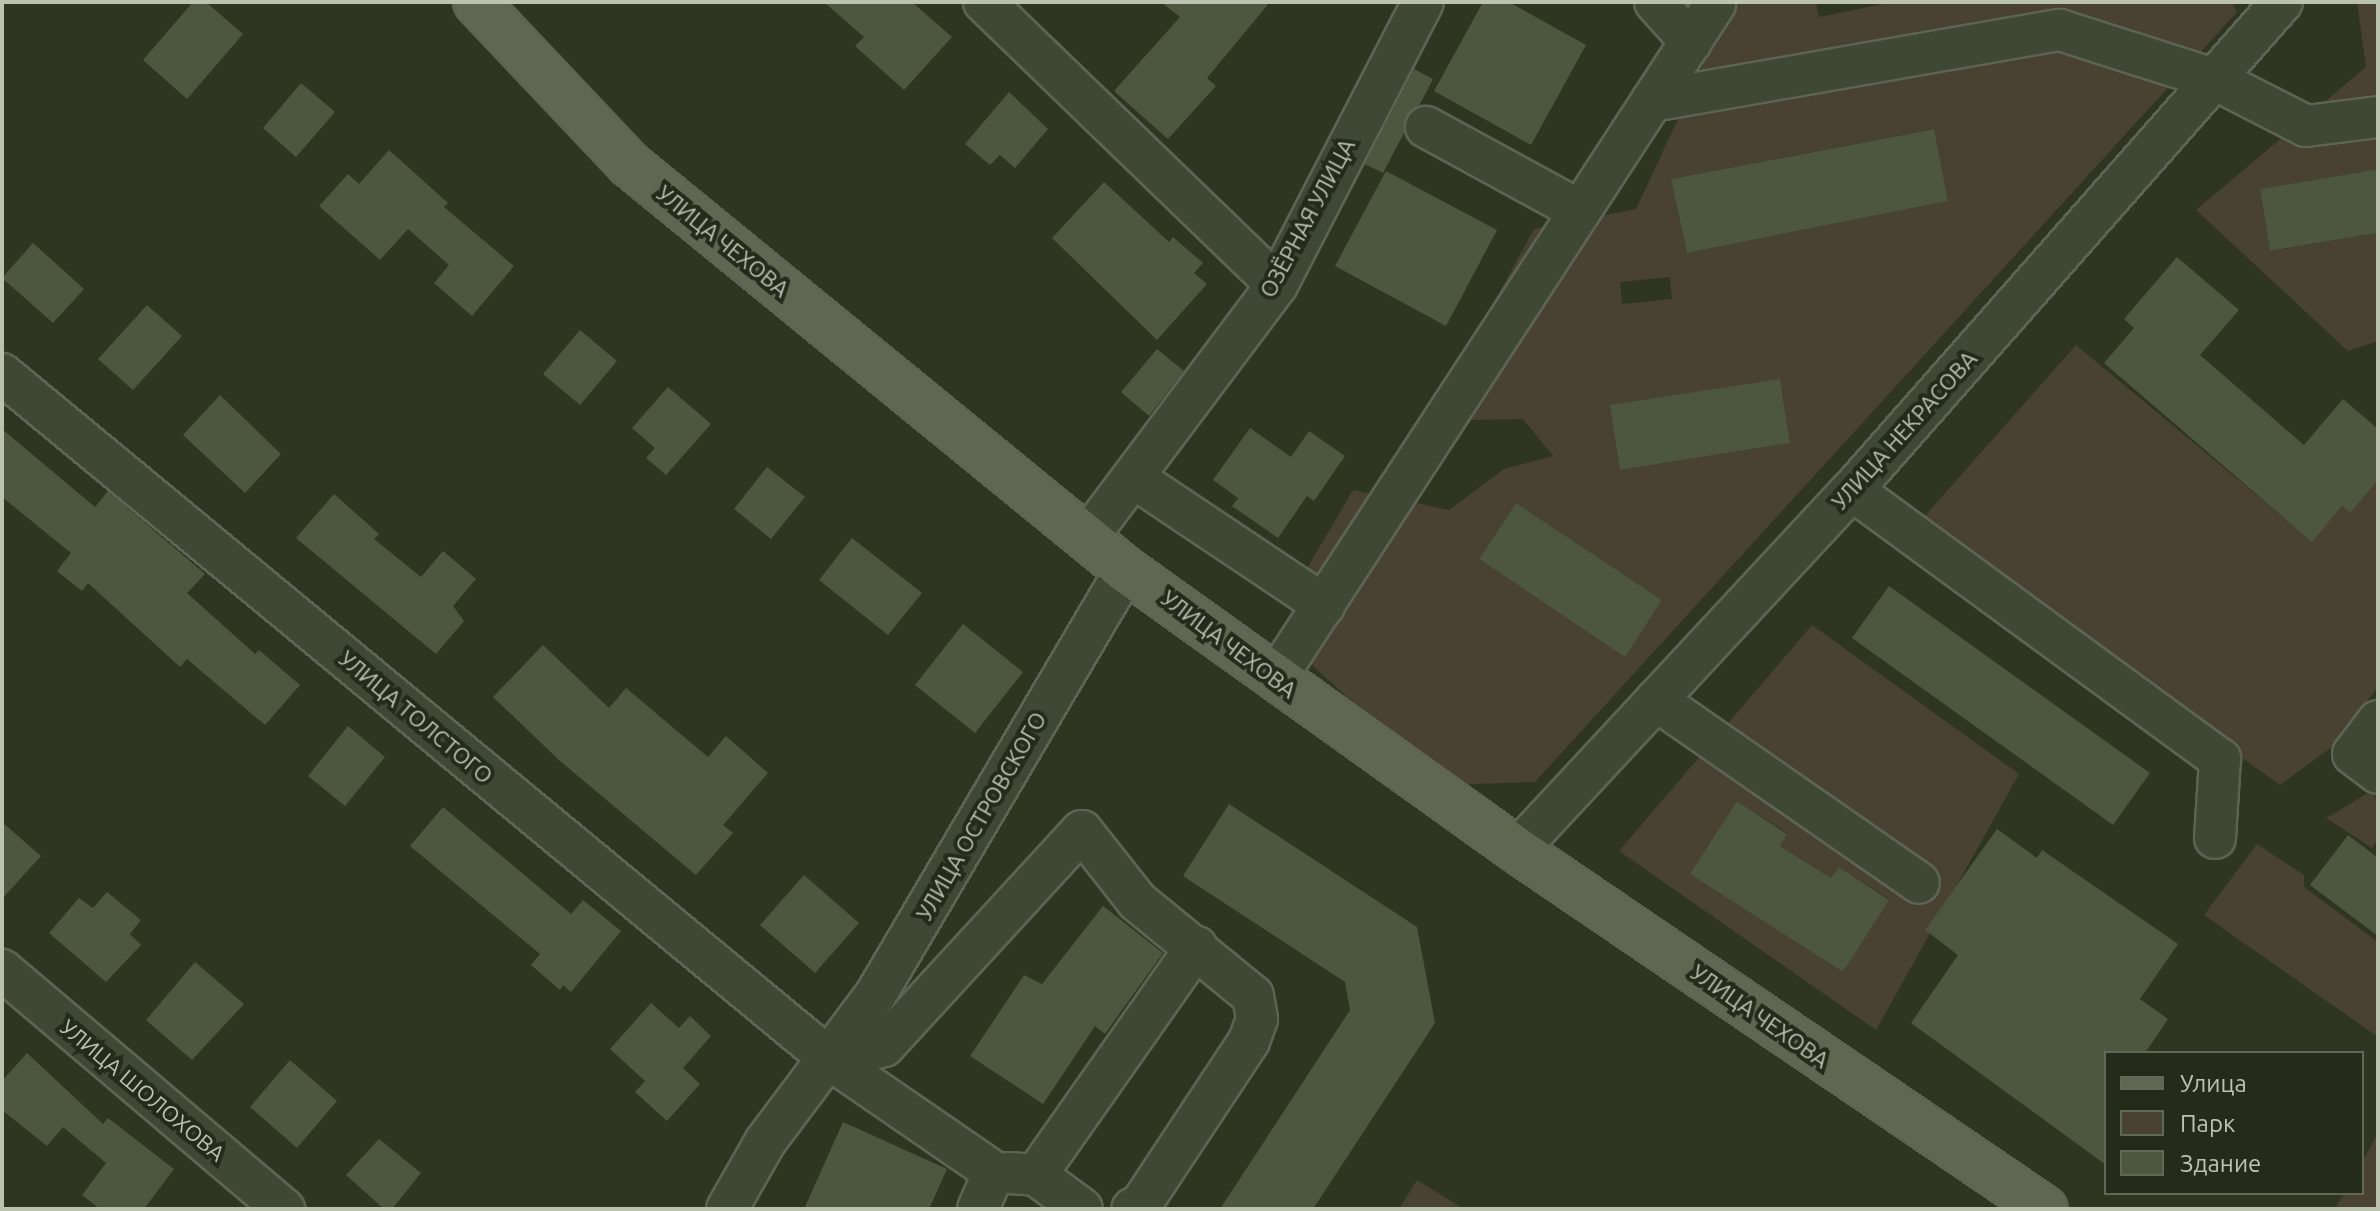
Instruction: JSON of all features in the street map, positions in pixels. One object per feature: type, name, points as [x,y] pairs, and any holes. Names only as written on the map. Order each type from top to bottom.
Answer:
[{"type":"main road","name":"УЛИЦА ЧЕХОВА","points":[[476,2],[629,164],[1126,570],[1517,850],[2045,1209]]},
{"type":"street","points":[[984,2],[1277,285]]},
{"type":"street","name":"ОЗЁРНАЯ УЛИЦА","points":[[1087,538],[1277,285],[1423,2]]},
{"type":"street","points":[[1655,2],[1691,42]]},
{"type":"street","name":"УЛИЦА НЕКРАСОВА","points":[[1517,850],[1852,490],[2282,2]]},
{"type":"street","points":[[1275,679],[1715,4]]},
{"type":"street","points":[[1652,101],[2060,30],[2214,79],[2306,126],[2378,117]]},
{"type":"street","points":[[1426,127],[1580,211]]},
{"type":"street","name":"УЛИЦА ТОЛСТОГО","points":[[2,374],[831,1060]]},
{"type":"street","points":[[1134,478],[1324,605]]},
{"type":"street","points":[[1852,490],[2220,759],[2215,838]]},
{"type":"street","name":"УЛИЦА ОСТРОВСКОГО","points":[[727,1209],[765,1142],[831,1060],[876,994],[1126,570]]},
{"type":"street","points":[[1656,700],[1919,883]]},
{"type":"street","points":[[2378,721],[2353,754],[2378,773]]},
{"type":"street","points":[[831,1060],[884,1046],[1082,831],[1137,901],[1253,996],[1257,1019],[1240,1054],[1141,1204],[1132,1209]]},
{"type":"street","points":[[1036,1175],[1196,947]]},
{"type":"street","name":"УЛИЦА ШОЛОХОВА","points":[[2,970],[284,1209]]},
{"type":"street","points":[[831,1060],[994,1172],[1036,1175],[1082,1209]]},
{"type":"street","points":[[978,1209],[994,1172]]},
{"type":"green space","points":[[1674,2],[1816,2],[1819,17],[1893,2],[2232,2],[2237,12],[1535,782],[1444,785],[1313,666],[1289,599],[1353,490],[1449,510],[1504,469],[1553,456],[1523,419],[1429,421],[1534,229],[1636,209],[1703,65]],"holes":[[[1933,129],[1948,201],[1687,253],[1671,179]],[[1670,277],[1672,299],[1622,304],[1620,282]],[[1780,379],[1790,443],[1620,470]],[[1516,503],[1662,600],[1625,656],[1479,559]]]},
{"type":"green space","points":[[2357,2],[2378,2],[2378,169],[2260,189],[2271,251],[2378,233],[2378,341],[2348,351],[2196,210],[2366,67]]},
{"type":"green space","points":[[2076,345],[2312,541],[2342,506],[2349,512],[2378,480],[2378,687],[2332,747],[2280,785],[1917,525]]},
{"type":"green space","points":[[1812,625],[2019,774],[1876,1030],[1619,851]],"holes":[[[1737,801],[1787,833],[1780,846],[1831,878],[1839,867],[1889,899],[1843,972],[1691,874]]]},
{"type":"green space","points":[[2375,789],[2378,839],[2372,848],[2326,818]]},
{"type":"green space","points":[[2257,844],[2304,875],[2304,887],[2378,942],[2378,1037],[2204,915]]},
{"type":"green space","points":[[2378,1133],[2378,1209],[2335,1209],[2343,1195],[2364,1195],[2364,1158]]},
{"type":"green space","points":[[1417,1180],[1464,1209],[1399,1209]]},
{"type":"building","points":[[193,2],[206,2],[243,34],[187,99],[143,60]]},
{"type":"building","points":[[824,2],[912,2],[952,37],[904,90],[855,46],[864,37]]},
{"type":"building","points":[[1161,2],[1270,2],[1207,78],[1216,86],[1168,139],[1114,91],[1180,17]]},
{"type":"building","points":[[1483,2],[1509,2],[1586,45],[1531,145],[1434,91]]},
{"type":"building","points":[[1414,69],[1433,79],[1419,106],[1406,117],[1404,133],[1383,173],[1365,164]]},
{"type":"building","points":[[301,83],[335,112],[296,157],[263,128]]},
{"type":"building","points":[[1009,92],[1048,129],[1015,168],[1000,155],[990,165],[965,144]]},
{"type":"building","points":[[1934,129],[1948,201],[1687,253],[1671,179]]},
{"type":"building","points":[[389,150],[448,203],[444,207],[514,266],[472,316],[434,283],[449,265],[408,229],[380,260],[319,206],[348,174],[359,184]]},
{"type":"building","points":[[2378,169],[2378,233],[2270,251],[2260,189]]},
{"type":"building","points":[[1386,171],[1497,230],[1446,326],[1335,266]]},
{"type":"building","points":[[1104,182],[1169,242],[1173,237],[1203,263],[1194,273],[1207,284],[1157,340],[1052,238]]},
{"type":"building","points":[[33,243],[84,289],[53,323],[2,278]]},
{"type":"building","points":[[2177,257],[2239,310],[2200,355],[2304,445],[2343,399],[2378,429],[2378,480],[2350,513],[2342,506],[2312,542],[2104,363],[2134,328],[2124,319]]},
{"type":"building","points":[[147,305],[182,336],[133,390],[98,359]]},
{"type":"building","points":[[580,330],[617,361],[580,405],[543,374]]},
{"type":"building","points":[[1157,349],[1184,371],[1149,416],[1121,392]]},
{"type":"building","points":[[1780,379],[1790,443],[1620,470],[1610,405]]},
{"type":"building","points":[[668,387],[711,424],[666,475],[646,458],[655,448],[632,428]]},
{"type":"building","points":[[220,395],[281,454],[245,493],[183,435]]},
{"type":"building","points":[[1250,428],[1291,457],[1309,431],[1345,456],[1314,501],[1307,496],[1278,538],[1232,506],[1238,498],[1213,480]]},
{"type":"building","points":[[2,429],[95,507],[108,491],[205,574],[187,593],[255,654],[259,650],[300,685],[265,725],[187,659],[180,667],[88,583],[82,591],[57,571],[71,553],[2,497]]},
{"type":"building","points":[[767,467],[805,497],[771,539],[734,509]]},
{"type":"building","points":[[334,494],[379,534],[374,539],[421,577],[443,551],[476,579],[453,606],[464,621],[436,654],[296,538]]},
{"type":"building","points":[[1516,503],[1662,600],[1625,657],[1479,559]]},
{"type":"building","points":[[852,538],[922,593],[888,635],[819,580]]},
{"type":"building","points":[[1889,586],[2150,773],[2113,825],[1852,638]]},
{"type":"building","points":[[963,624],[1023,672],[975,733],[915,685]]},
{"type":"building","points":[[543,645],[609,708],[626,688],[708,757],[726,736],[768,773],[723,825],[733,833],[696,875],[560,761],[493,697]]},
{"type":"building","points":[[348,726],[385,757],[345,806],[308,776]]},
{"type":"building","points":[[1737,801],[1787,834],[1780,846],[1831,878],[1839,867],[1889,900],[1843,972],[1690,874]]},
{"type":"building","points":[[1229,804],[1417,927],[1435,1023],[1313,1209],[1220,1209],[1350,1010],[1345,982],[1183,876]]},
{"type":"building","points":[[443,807],[571,914],[583,900],[621,931],[571,992],[563,985],[560,990],[531,965],[540,954],[410,846]]},
{"type":"building","points":[[2,822],[41,856],[2,899]]},
{"type":"building","points":[[1997,829],[2037,858],[2042,850],[2178,944],[2140,999],[2168,1019],[2146,1051],[2104,1051],[2104,1164],[1911,1023],[1958,955],[1925,930]]},
{"type":"building","points":[[2348,835],[2378,858],[2378,936],[2310,885]]},
{"type":"building","points":[[804,875],[859,923],[815,973],[760,925]]},
{"type":"building","points":[[107,892],[141,920],[130,934],[141,945],[106,982],[49,933],[79,898],[93,908]]},
{"type":"building","points":[[1103,906],[1163,953],[1105,1034],[1095,1026],[1043,1104],[970,1056],[1024,975],[1042,984]]},
{"type":"building","points":[[195,962],[244,1004],[192,1060],[146,1020]]},
{"type":"building","points":[[651,1003],[679,1028],[690,1016],[711,1036],[683,1068],[700,1084],[667,1121],[635,1092],[645,1081],[610,1049]]},
{"type":"building","points":[[27,1053],[103,1124],[108,1118],[174,1169],[144,1209],[100,1209],[82,1195],[106,1163],[63,1127],[47,1146],[2,1110],[2,1081]]},
{"type":"building","points":[[290,1060],[337,1101],[297,1148],[250,1107]]},
{"type":"building","points":[[843,1122],[947,1169],[929,1209],[804,1209]]},
{"type":"building","points":[[379,1139],[421,1173],[392,1209],[384,1209],[346,1175]]}]
